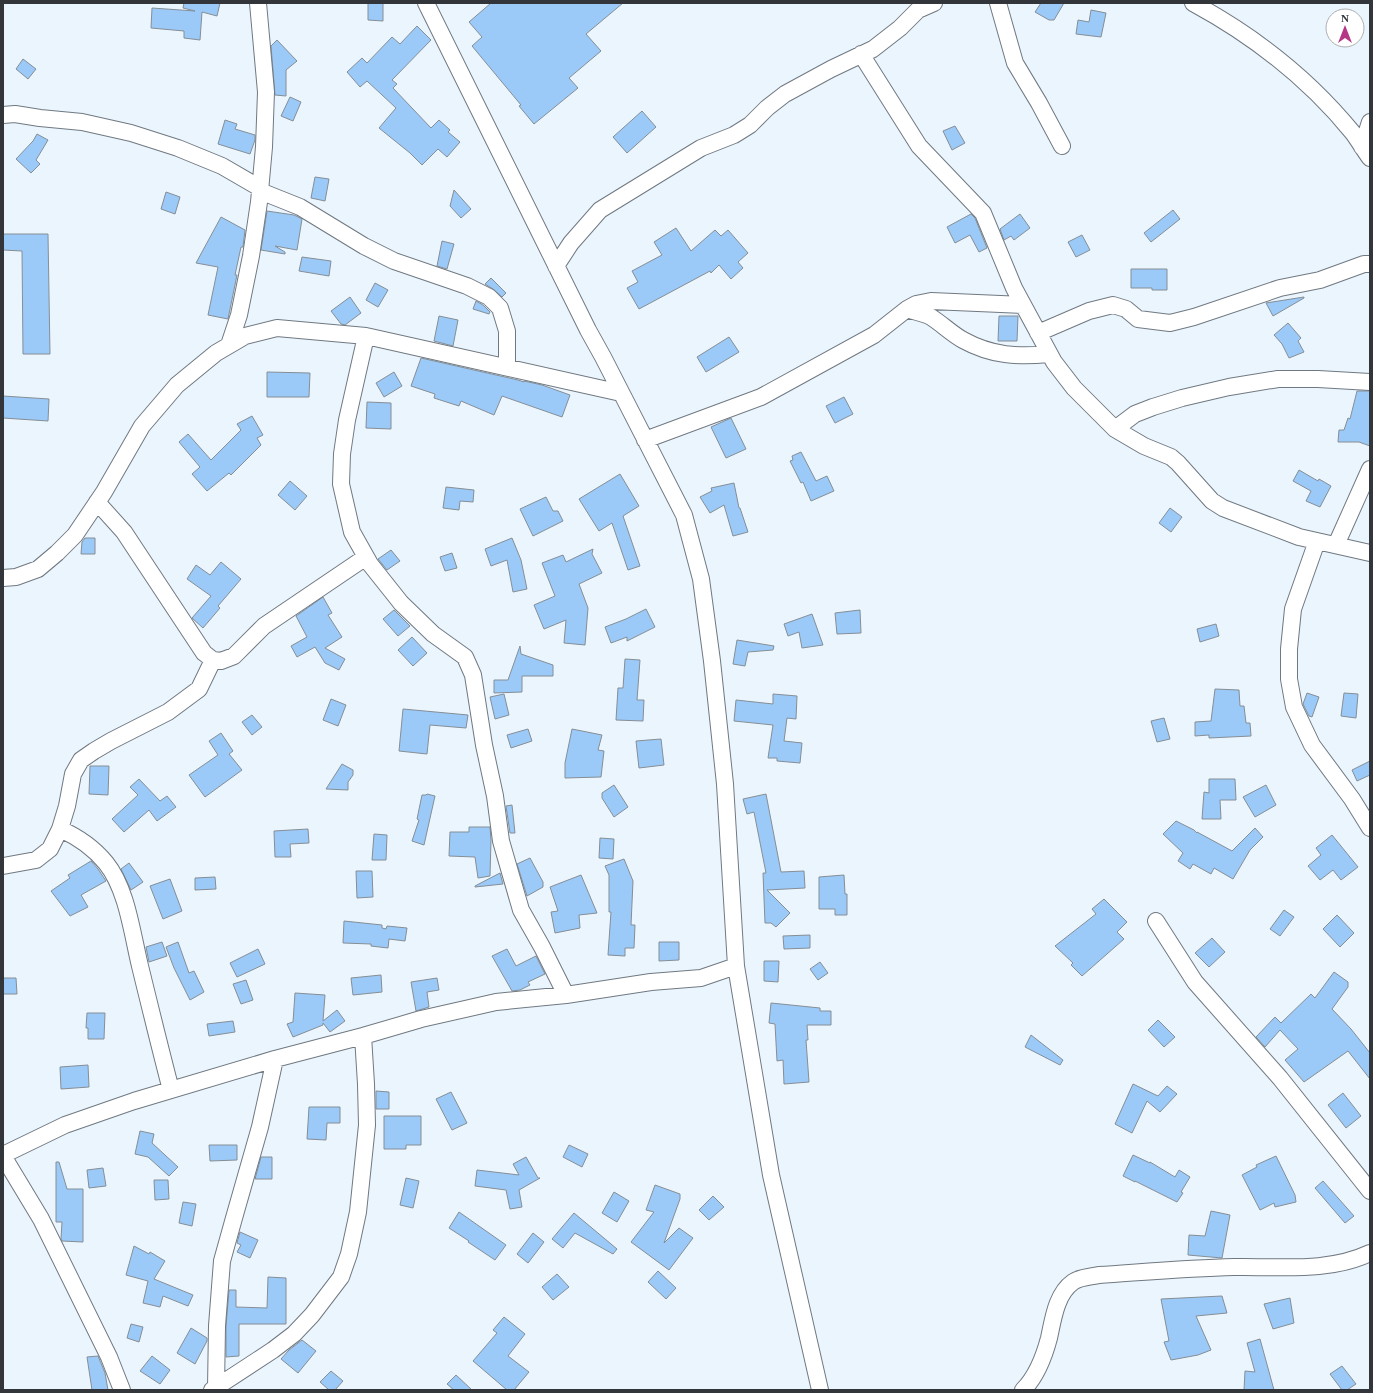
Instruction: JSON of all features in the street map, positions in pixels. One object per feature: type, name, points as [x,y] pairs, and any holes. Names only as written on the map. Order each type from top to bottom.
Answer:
[{"type":"street","points":[[229,345],[239,315],[251,256],[264,147],[266,92],[258,3]]},
{"type":"street","points":[[426,3],[588,330],[684,515],[701,579],[712,661],[725,784],[736,966],[771,1175],[820,1390]]},
{"type":"street","points":[[556,266],[571,243],[600,210],[701,148],[734,135],[750,125],[767,108],[785,94],[831,69],[873,49],[900,28],[918,10],[934,3]]},
{"type":"street","points":[[998,3],[1015,62],[1062,146]]},
{"type":"street","points":[[1193,3],[1222,19],[1258,43],[1302,79],[1354,134],[1366,153]]},
{"type":"street","points":[[861,54],[919,146],[983,213],[1014,288],[1054,362],[1074,388],[1115,429],[1144,446],[1171,457],[1212,501],[1223,508],[1299,537],[1370,553]]},
{"type":"street","points":[[3,115],[15,114],[82,122],[131,133],[178,148],[222,166],[260,189],[300,207],[364,246],[394,261],[467,286],[489,297],[500,308],[507,330],[507,366]]},
{"type":"street","points":[[1366,153],[1370,122]]},
{"type":"street","points":[[1038,333],[1089,311],[1113,305],[1126,309],[1138,319],[1170,323],[1194,317],[1280,288],[1320,280],[1364,264],[1370,264]]},
{"type":"street","points":[[645,440],[761,397],[874,336],[916,304],[931,301],[1023,305]]},
{"type":"street","points":[[908,309],[930,317],[963,340],[980,349],[1005,355],[1029,356],[1050,354]]},
{"type":"street","points":[[3,578],[16,577],[38,568],[58,553],[75,535],[142,426],[177,385],[216,352],[244,336],[277,328],[366,336],[507,366],[621,393]]},
{"type":"street","points":[[366,336],[342,454],[341,484],[352,532],[370,564],[401,603],[433,634],[465,657],[473,675],[484,745],[496,796],[501,841],[521,910],[542,947],[566,995]]},
{"type":"street","points":[[1115,429],[1135,414],[1153,407],[1182,398],[1229,388],[1278,379],[1318,379],[1370,382]]},
{"type":"street","points":[[1336,545],[1370,469]]},
{"type":"street","points":[[96,502],[124,532],[204,653],[213,660],[221,661],[234,656],[264,626],[366,557]]},
{"type":"street","points":[[1317,541],[1293,609],[1289,649],[1289,679],[1294,707],[1312,745],[1352,799],[1370,828]]},
{"type":"street","points":[[3,866],[36,860],[50,849],[60,829],[67,806],[73,774],[81,760],[111,741],[168,712],[199,689],[213,660]]},
{"type":"street","points":[[60,829],[75,836],[92,847],[107,864],[122,891],[171,1090]]},
{"type":"street","points":[[1156,921],[1195,982],[1280,1078],[1370,1191]]},
{"type":"street","points":[[122,1390],[109,1357],[41,1219],[3,1156],[65,1125],[134,1101],[275,1059],[421,1019],[496,1002],[566,995],[651,982],[701,978],[736,966]]},
{"type":"street","points":[[214,1389],[273,1350],[294,1334],[312,1315],[341,1277],[358,1212],[367,1125],[363,1036]]},
{"type":"street","points":[[214,1389],[222,1261],[260,1127],[275,1059]]},
{"type":"street","points":[[1023,1390],[1034,1377],[1041,1363],[1058,1304],[1063,1292],[1073,1282],[1085,1277],[1234,1267],[1297,1268],[1342,1263],[1370,1253]]},
{"type":"building","points":[[184,3],[220,3],[217,16],[202,12],[200,40],[184,38],[184,31],[151,28],[152,8],[195,11],[183,8]]},
{"type":"building","points":[[368,3],[383,3],[383,21],[368,20]]},
{"type":"building","points":[[491,3],[623,3],[586,34],[601,51],[569,78],[578,88],[534,124],[519,106],[521,105],[472,46],[482,37],[469,22]]},
{"type":"building","points":[[1041,3],[1064,3],[1054,20],[1049,20],[1035,12]]},
{"type":"building","points":[[1091,10],[1106,13],[1101,37],[1076,34],[1078,20],[1089,22]]},
{"type":"building","points":[[417,26],[431,40],[392,80],[397,84],[393,88],[431,128],[439,120],[450,130],[448,132],[460,142],[447,157],[438,149],[422,165],[410,153],[379,128],[396,108],[367,81],[360,87],[347,72],[362,58],[367,63],[392,37],[400,44]]},
{"type":"building","points":[[277,40],[297,61],[286,70],[286,96],[275,95],[271,46]]},
{"type":"building","points":[[23,59],[36,69],[28,79],[16,69]]},
{"type":"building","points":[[290,97],[301,102],[293,121],[281,116]]},
{"type":"building","points":[[642,111],[656,127],[627,153],[613,137]]},
{"type":"building","points":[[225,120],[237,124],[235,129],[255,135],[255,140],[250,154],[218,144]]},
{"type":"building","points":[[955,126],[965,143],[952,150],[943,131]]},
{"type":"building","points":[[37,134],[48,140],[36,160],[40,164],[31,173],[16,159],[33,141]]},
{"type":"building","points":[[315,177],[329,179],[325,201],[311,198]]},
{"type":"building","points":[[454,190],[471,209],[461,218],[450,206]]},
{"type":"building","points":[[166,192],[180,197],[175,214],[161,209]]},
{"type":"building","points":[[1173,210],[1180,219],[1151,242],[1144,233]]},
{"type":"building","points":[[267,211],[294,215],[302,219],[297,250],[275,246],[285,252],[285,254],[261,250]]},
{"type":"building","points":[[971,214],[975,218],[987,248],[979,252],[970,235],[955,243],[947,227]]},
{"type":"building","points":[[1020,214],[1030,228],[1014,240],[1011,236],[1004,240],[1000,229]]},
{"type":"building","points":[[221,217],[245,230],[243,247],[241,247],[235,275],[237,275],[228,319],[208,315],[218,267],[196,263]]},
{"type":"building","points":[[676,228],[691,251],[715,230],[721,236],[728,230],[748,253],[738,262],[743,268],[731,279],[719,265],[711,273],[710,271],[639,309],[627,288],[638,282],[632,271],[662,255],[654,242]]},
{"type":"building","points":[[3,234],[48,234],[50,354],[23,354],[22,251],[3,250]]},
{"type":"building","points":[[1082,235],[1090,250],[1076,257],[1068,242]]},
{"type":"building","points":[[442,241],[454,244],[447,269],[437,266]]},
{"type":"building","points":[[302,257],[331,261],[329,276],[299,271]]},
{"type":"building","points":[[1131,269],[1167,269],[1167,290],[1131,288]]},
{"type":"building","points":[[491,278],[506,293],[502,297],[485,284]]},
{"type":"building","points":[[375,283],[388,290],[378,307],[366,300]]},
{"type":"building","points":[[350,297],[361,313],[345,325],[341,324],[331,311]]},
{"type":"building","points":[[1304,297],[1273,316],[1266,303]]},
{"type":"building","points":[[476,301],[490,312],[489,314],[473,309]]},
{"type":"building","points":[[439,316],[458,320],[453,346],[434,341]]},
{"type":"building","points":[[999,316],[1018,316],[1017,341],[998,341]]},
{"type":"building","points":[[1288,323],[1301,338],[1298,341],[1304,352],[1289,358],[1282,344],[1274,335]]},
{"type":"building","points":[[729,337],[739,352],[706,372],[697,357]]},
{"type":"building","points":[[421,358],[542,385],[570,395],[562,417],[502,396],[494,415],[461,401],[459,406],[434,398],[435,394],[411,386]]},
{"type":"building","points":[[267,372],[310,373],[309,397],[267,397]]},
{"type":"building","points":[[394,372],[402,386],[384,397],[376,383]]},
{"type":"building","points":[[1357,391],[1370,391],[1370,446],[1359,442],[1338,442],[1339,430],[1344,430],[1348,418],[1350,419]]},
{"type":"building","points":[[3,396],[49,399],[48,421],[3,418]]},
{"type":"building","points":[[844,397],[853,414],[835,423],[826,406]]},
{"type":"building","points":[[367,402],[391,403],[391,429],[366,428]]},
{"type":"building","points":[[252,416],[263,435],[257,438],[261,445],[231,475],[229,473],[207,491],[192,474],[200,467],[179,442],[188,434],[211,460],[241,430],[237,424]]},
{"type":"building","points":[[731,418],[746,449],[726,458],[711,427]]},
{"type":"building","points":[[801,452],[816,481],[827,476],[834,491],[811,501],[803,482],[801,483],[790,461],[793,460],[792,456]]},
{"type":"building","points":[[1299,470],[1318,481],[1319,479],[1331,486],[1320,507],[1306,501],[1311,491],[1293,481]]},
{"type":"building","points":[[620,474],[639,506],[623,516],[640,566],[628,570],[612,523],[599,531],[579,499]]},
{"type":"building","points":[[290,481],[307,496],[295,510],[278,495]]},
{"type":"building","points":[[734,483],[739,508],[748,532],[733,536],[724,505],[710,513],[700,497],[712,491],[711,488]]},
{"type":"building","points":[[446,487],[474,490],[473,502],[460,501],[459,510],[443,508]]},
{"type":"building","points":[[546,497],[553,511],[558,511],[563,521],[533,536],[520,509]]},
{"type":"building","points":[[1170,508],[1182,517],[1171,532],[1159,523]]},
{"type":"building","points":[[85,538],[95,538],[95,554],[81,554],[82,542]]},
{"type":"building","points":[[512,538],[521,560],[527,589],[513,592],[507,560],[491,566],[485,549]]},
{"type":"building","points":[[593,549],[592,554],[602,573],[579,584],[588,608],[585,645],[564,643],[566,620],[544,629],[534,605],[555,596],[542,563],[563,555],[566,562]]},
{"type":"building","points":[[391,550],[400,561],[387,570],[378,559]]},
{"type":"building","points":[[452,553],[457,568],[445,571],[440,557]]},
{"type":"building","points":[[221,562],[241,579],[218,606],[220,608],[203,628],[192,618],[211,596],[187,579],[196,565],[210,575]]},
{"type":"building","points":[[323,597],[332,613],[328,615],[342,637],[325,648],[345,659],[339,670],[325,663],[315,647],[297,657],[291,646],[307,637],[296,616]]},
{"type":"building","points":[[646,609],[655,627],[627,641],[627,637],[611,643],[605,627]]},
{"type":"building","points":[[394,610],[410,626],[398,636],[383,619]]},
{"type":"building","points":[[860,610],[861,633],[837,634],[835,613]]},
{"type":"building","points":[[812,614],[823,645],[802,648],[799,632],[788,636],[784,624]]},
{"type":"building","points":[[1216,624],[1219,636],[1200,642],[1197,629]]},
{"type":"building","points":[[412,637],[427,653],[413,666],[398,650]]},
{"type":"building","points":[[737,640],[774,646],[773,650],[748,652],[745,666],[733,664]]},
{"type":"building","points":[[520,646],[521,654],[553,665],[553,676],[522,676],[522,692],[494,693],[494,680],[508,680]]},
{"type":"building","points":[[625,659],[640,660],[637,700],[644,700],[643,721],[616,720],[618,688],[623,688]]},
{"type":"building","points":[[1215,689],[1239,690],[1240,706],[1244,706],[1246,723],[1250,723],[1251,736],[1209,738],[1209,735],[1195,736],[1195,722],[1211,721]]},
{"type":"building","points":[[1307,693],[1319,697],[1312,717],[1309,716],[1303,704]]},
{"type":"building","points":[[1344,693],[1358,694],[1356,718],[1341,716]]},
{"type":"building","points":[[504,694],[509,715],[495,719],[490,697]]},
{"type":"building","points":[[773,694],[797,696],[796,719],[787,718],[784,741],[802,743],[800,763],[777,761],[777,758],[768,758],[773,725],[734,721],[736,700],[773,704]]},
{"type":"building","points":[[331,699],[346,705],[338,726],[323,720]]},
{"type":"building","points":[[403,709],[468,715],[466,728],[430,725],[427,754],[399,751]]},
{"type":"building","points":[[252,715],[262,727],[252,735],[242,722]]},
{"type":"building","points":[[1164,718],[1170,739],[1157,742],[1151,721]]},
{"type":"building","points":[[528,729],[532,741],[511,748],[507,735]]},
{"type":"building","points":[[572,729],[602,735],[598,750],[604,751],[601,777],[565,778],[565,763]]},
{"type":"building","points":[[221,733],[233,751],[229,754],[242,770],[205,797],[189,775],[218,755],[209,741]]},
{"type":"building","points":[[661,739],[664,765],[639,768],[636,741]]},
{"type":"building","points":[[1370,761],[1370,775],[1357,781],[1352,770]]},
{"type":"building","points":[[342,764],[353,770],[353,775],[348,782],[348,790],[326,789]]},
{"type":"building","points":[[90,766],[109,766],[108,795],[89,794]]},
{"type":"building","points":[[139,779],[160,801],[167,796],[176,807],[157,821],[149,810],[124,832],[112,819],[138,795],[130,787]]},
{"type":"building","points":[[1209,779],[1235,779],[1236,800],[1220,800],[1221,819],[1202,819],[1204,792],[1209,793]]},
{"type":"building","points":[[614,785],[628,807],[614,817],[602,798],[602,793]]},
{"type":"building","points":[[1266,785],[1276,805],[1255,817],[1243,797]]},
{"type":"building","points":[[427,794],[435,796],[424,845],[412,841],[419,820],[417,819],[422,795]]},
{"type":"building","points":[[766,794],[781,872],[804,871],[805,888],[767,890],[790,913],[776,927],[771,923],[765,923],[763,873],[766,873],[754,812],[747,814],[743,799]]},
{"type":"building","points":[[512,805],[515,833],[510,833],[506,806]]},
{"type":"building","points":[[1176,821],[1232,851],[1255,828],[1263,837],[1250,850],[1233,879],[1214,868],[1211,874],[1193,864],[1190,869],[1178,861],[1183,853],[1163,834]]},
{"type":"building","points":[[469,827],[490,827],[490,876],[478,878],[475,857],[449,856],[450,832],[469,832]]},
{"type":"building","points":[[308,829],[309,843],[290,844],[291,857],[275,857],[274,831]]},
{"type":"building","points":[[374,834],[387,835],[386,860],[372,860]]},
{"type":"building","points":[[1332,835],[1358,867],[1341,880],[1333,870],[1320,880],[1308,866],[1321,855],[1316,848]]},
{"type":"building","points":[[600,838],[614,839],[613,859],[599,858]]},
{"type":"building","points":[[530,858],[543,882],[543,887],[527,896],[517,864]]},
{"type":"building","points":[[624,859],[633,881],[631,925],[635,925],[634,948],[625,948],[625,956],[608,955],[611,912],[609,912],[609,875],[605,866]]},
{"type":"building","points":[[91,861],[106,881],[81,895],[88,907],[70,916],[51,891],[70,878],[68,875]]},
{"type":"building","points":[[129,863],[143,882],[131,890],[121,869]]},
{"type":"building","points":[[356,871],[372,871],[373,897],[357,898]]},
{"type":"building","points":[[500,873],[503,884],[475,887],[475,886]]},
{"type":"building","points":[[581,875],[597,913],[579,915],[580,928],[555,933],[551,912],[558,911],[550,887]]},
{"type":"building","points":[[844,875],[845,894],[847,894],[847,915],[835,915],[835,909],[819,909],[819,877]]},
{"type":"building","points":[[215,877],[216,889],[195,890],[195,878]]},
{"type":"building","points":[[170,879],[182,911],[163,919],[150,886]]},
{"type":"building","points":[[1104,899],[1127,922],[1117,932],[1124,939],[1082,976],[1071,965],[1073,963],[1055,946],[1096,914],[1092,909]]},
{"type":"building","points":[[1284,910],[1294,917],[1280,936],[1270,929]]},
{"type":"building","points":[[1337,915],[1354,933],[1340,947],[1323,929]]},
{"type":"building","points":[[344,921],[382,925],[382,928],[386,929],[387,926],[407,928],[405,941],[389,939],[388,948],[371,946],[371,944],[343,943]]},
{"type":"building","points":[[810,935],[810,948],[784,949],[783,936]]},
{"type":"building","points":[[1212,938],[1225,952],[1209,967],[1195,953]]},
{"type":"building","points":[[162,942],[167,956],[149,962],[146,947]]},
{"type":"building","points":[[178,942],[189,973],[194,971],[204,992],[190,1000],[174,968],[166,947]]},
{"type":"building","points":[[659,942],[679,942],[679,960],[659,961]]},
{"type":"building","points":[[258,949],[265,964],[237,977],[230,963]]},
{"type":"building","points":[[507,949],[516,966],[536,956],[545,974],[528,982],[530,985],[520,990],[512,991],[492,956]]},
{"type":"building","points":[[764,961],[779,961],[778,982],[764,981]]},
{"type":"building","points":[[820,962],[828,973],[818,980],[810,969]]},
{"type":"building","points":[[1334,972],[1348,982],[1348,987],[1332,1009],[1351,1029],[1370,1053],[1370,1079],[1348,1051],[1304,1082],[1285,1060],[1298,1049],[1280,1030],[1265,1047],[1256,1037],[1275,1017],[1281,1023],[1311,994],[1315,998]]},
{"type":"building","points":[[381,975],[382,992],[353,995],[351,978]]},
{"type":"building","points":[[3,978],[16,978],[17,994],[3,994]]},
{"type":"building","points":[[437,978],[439,990],[427,992],[429,1007],[416,1011],[411,982]]},
{"type":"building","points":[[246,980],[253,1000],[241,1004],[233,984]]},
{"type":"building","points":[[295,993],[325,995],[323,1021],[337,1010],[345,1021],[330,1032],[323,1023],[323,1025],[293,1037],[287,1024],[293,1022]]},
{"type":"building","points":[[771,1003],[820,1008],[820,1011],[831,1011],[831,1025],[807,1025],[808,1040],[806,1040],[809,1082],[784,1084],[783,1060],[777,1061],[775,1024],[769,1023]]},
{"type":"building","points":[[87,1013],[105,1013],[104,1039],[88,1039],[88,1028],[86,1028]]},
{"type":"building","points":[[1158,1020],[1175,1037],[1164,1047],[1148,1030]]},
{"type":"building","points":[[233,1021],[235,1032],[209,1036],[207,1024]]},
{"type":"building","points":[[1031,1035],[1063,1060],[1060,1065],[1025,1047]]},
{"type":"building","points":[[88,1065],[89,1087],[61,1089],[60,1067]]},
{"type":"building","points":[[1133,1084],[1158,1096],[1167,1086],[1177,1094],[1160,1112],[1147,1101],[1132,1133],[1115,1124]]},
{"type":"building","points":[[376,1091],[389,1092],[389,1109],[376,1109]]},
{"type":"building","points":[[451,1092],[467,1123],[452,1130],[436,1099]]},
{"type":"building","points":[[1343,1093],[1361,1116],[1346,1128],[1328,1105]]},
{"type":"building","points":[[309,1107],[340,1107],[340,1123],[327,1123],[326,1140],[307,1139]]},
{"type":"building","points":[[384,1116],[421,1116],[421,1145],[406,1145],[406,1149],[384,1149]]},
{"type":"building","points":[[140,1131],[154,1134],[152,1143],[178,1167],[169,1176],[148,1157],[135,1154]]},
{"type":"building","points":[[209,1145],[237,1145],[237,1160],[210,1161]]},
{"type":"building","points":[[569,1145],[588,1154],[582,1167],[563,1157]]},
{"type":"building","points":[[1133,1155],[1150,1162],[1175,1177],[1179,1170],[1190,1177],[1177,1202],[1123,1176]]},
{"type":"building","points":[[1276,1156],[1295,1195],[1296,1202],[1275,1207],[1274,1203],[1260,1210],[1242,1175],[1257,1167],[1256,1165]]},
{"type":"building","points":[[261,1157],[272,1157],[272,1179],[255,1179]]},
{"type":"building","points":[[526,1157],[538,1178],[540,1178],[519,1190],[522,1207],[510,1209],[506,1190],[475,1186],[477,1170],[519,1175],[513,1164]]},
{"type":"building","points":[[56,1162],[59,1162],[67,1189],[83,1189],[83,1242],[62,1241],[61,1239],[62,1222],[56,1222]]},
{"type":"building","points":[[103,1168],[106,1186],[89,1188],[87,1170]]},
{"type":"building","points":[[406,1178],[419,1181],[413,1208],[400,1205]]},
{"type":"building","points":[[154,1180],[168,1180],[169,1199],[155,1200]]},
{"type":"building","points":[[1323,1181],[1354,1216],[1345,1223],[1315,1188]]},
{"type":"building","points":[[655,1185],[680,1194],[680,1199],[664,1243],[679,1228],[693,1238],[669,1270],[631,1242],[654,1212],[646,1210]]},
{"type":"building","points":[[614,1192],[629,1201],[617,1222],[602,1213]]},
{"type":"building","points":[[713,1196],[724,1207],[709,1220],[699,1210]]},
{"type":"building","points":[[183,1202],[196,1204],[192,1226],[179,1223]]},
{"type":"building","points":[[1211,1211],[1230,1215],[1222,1258],[1188,1255],[1189,1235],[1205,1236]]},
{"type":"building","points":[[459,1212],[506,1245],[495,1260],[449,1228]]},
{"type":"building","points":[[574,1213],[617,1249],[613,1254],[575,1233],[563,1248],[552,1239]]},
{"type":"building","points":[[240,1232],[258,1240],[250,1258],[237,1252],[241,1245],[237,1243]]},
{"type":"building","points":[[533,1233],[544,1242],[528,1263],[517,1254]]},
{"type":"building","points":[[134,1246],[149,1254],[150,1252],[165,1261],[154,1279],[193,1295],[188,1306],[163,1296],[160,1307],[143,1303],[148,1281],[126,1275]]},
{"type":"building","points":[[658,1271],[676,1288],[666,1299],[648,1282]]},
{"type":"building","points":[[557,1274],[569,1287],[553,1300],[542,1287]]},
{"type":"building","points":[[268,1277],[286,1278],[286,1324],[239,1324],[239,1356],[226,1357],[226,1326],[229,1290],[236,1290],[236,1307],[267,1308]]},
{"type":"building","points":[[1222,1296],[1227,1313],[1196,1316],[1211,1350],[1198,1355],[1171,1360],[1164,1342],[1169,1341],[1161,1299]]},
{"type":"building","points":[[1290,1298],[1294,1323],[1273,1329],[1264,1304]]},
{"type":"building","points":[[504,1317],[525,1334],[508,1356],[529,1372],[514,1390],[507,1390],[473,1361],[497,1333],[493,1330]]},
{"type":"building","points":[[131,1324],[143,1327],[139,1342],[127,1338]]},
{"type":"building","points":[[191,1328],[207,1338],[207,1341],[195,1364],[177,1353]]},
{"type":"building","points":[[1260,1339],[1274,1390],[1244,1390],[1245,1371],[1255,1372],[1247,1343]]},
{"type":"building","points":[[302,1340],[316,1351],[298,1373],[281,1359],[289,1350]]},
{"type":"building","points":[[98,1356],[105,1373],[108,1390],[92,1390],[87,1357]]},
{"type":"building","points":[[152,1356],[170,1370],[160,1384],[140,1371]]},
{"type":"building","points":[[1342,1366],[1356,1384],[1347,1390],[1342,1390],[1330,1374]]},
{"type":"building","points":[[331,1371],[343,1381],[335,1390],[329,1390],[320,1382]]},
{"type":"building","points":[[456,1375],[472,1390],[454,1390],[447,1384]]}]
